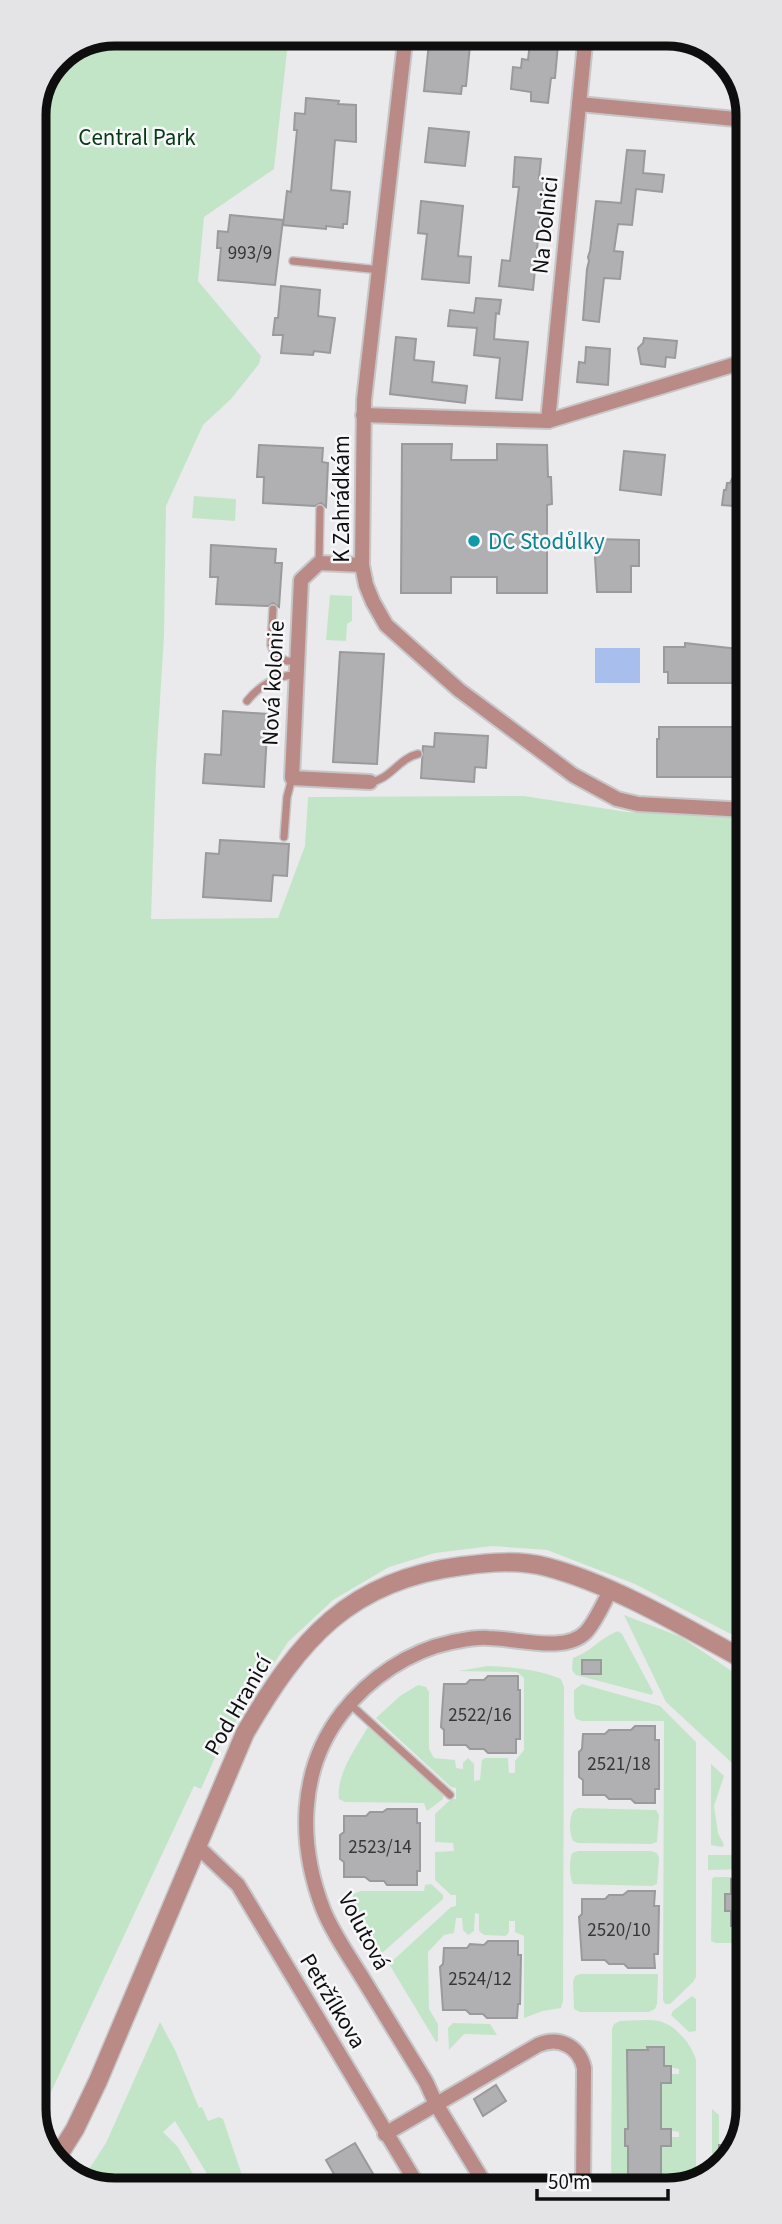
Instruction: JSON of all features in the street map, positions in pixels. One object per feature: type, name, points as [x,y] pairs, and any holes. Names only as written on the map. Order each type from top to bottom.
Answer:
[{"type":"street","name":"K Zahrádkám","points":[[405,46],[363,415],[362,565],[373,603],[386,625],[459,690],[572,775],[617,799],[638,804],[736,809]]},
{"type":"street","name":"Na Dolnici","points":[[548,421],[585,46]]},
{"type":"street","points":[[579,104],[736,119]]},
{"type":"street","points":[[363,415],[548,421],[736,364]]},
{"type":"street","points":[[319,563],[362,565]]},
{"type":"street","name":"Nová kolonie","points":[[319,563],[301,580],[292,778],[370,782]]},
{"type":"street","name":"Pod Hranicí","points":[[61,2152],[98,2081],[244,1733],[295,1655],[337,1615],[366,1596],[418,1574],[500,1562],[545,1567],[569,1574],[665,1616],[736,1655]]},
{"type":"street","name":"Volutová","points":[[481,2178],[324,1911],[309,1864],[305,1821],[314,1766],[327,1737],[349,1704],[395,1665],[435,1647],[486,1637],[551,1644],[575,1640],[585,1633],[593,1622],[610,1591]]},
{"type":"street","name":"Petržílkova","points":[[196,1845],[239,1885],[412,2178]]},
{"type":"street","points":[[385,2134],[538,2045],[556,2041],[568,2044],[578,2053],[584,2068],[583,2178]]},
{"type":"lane","points":[[293,261],[380,270]]},
{"type":"lane","points":[[319,563],[320,509]]},
{"type":"lane","points":[[273,609],[271,645],[275,656],[297,668]]},
{"type":"lane","points":[[247,701],[283,674],[297,668]]},
{"type":"lane","points":[[370,782],[380,781],[411,756],[418,754]]},
{"type":"lane","points":[[284,837],[287,797],[292,778]]},
{"type":"lane","points":[[349,1704],[450,1795]]},
{"type":"green space","name":"Central Park","points":[[288,46],[274,169],[204,217],[198,281],[261,356],[259,364],[231,399],[203,425],[166,506],[164,636],[151,919],[278,918],[305,846],[308,797],[524,796],[627,812],[736,818],[736,1637],[635,1584],[547,1550],[492,1546],[435,1553],[389,1567],[333,1600],[288,1642],[221,1744],[201,1789],[194,1786],[46,2103],[47,101],[57,76],[66,66],[76,57],[101,47]]},
{"type":"green space","points":[[194,496],[236,499],[235,521],[192,518]]},
{"type":"green space","points":[[330,595],[352,596],[352,621],[347,624],[346,641],[326,640]]},
{"type":"green space","points":[[624,1615],[681,1637],[736,1674],[736,1760],[731,1762],[666,1702]]},
{"type":"green space","points":[[618,1631],[653,1692],[652,1695],[576,1675],[572,1670],[573,1658]]},
{"type":"green space","points":[[488,1666],[543,1673],[561,1679],[564,1687],[563,2001],[561,2008],[524,2018],[524,1936],[515,1932],[515,1921],[509,1921],[509,1932],[506,1936],[484,1935],[479,1931],[479,1914],[475,1913],[474,1931],[468,1935],[463,1930],[462,1918],[456,1918],[454,1933],[444,1935],[428,1952],[429,2009],[438,2024],[436,2042],[389,1964],[451,1907],[456,1906],[456,1895],[451,1895],[435,1880],[435,1852],[454,1851],[453,1843],[435,1842],[435,1814],[451,1799],[456,1799],[456,1788],[451,1787],[376,1718],[400,1696],[418,1685],[426,1687],[429,1692],[429,1749],[434,1758],[455,1760],[456,1768],[463,1769],[463,1763],[468,1758],[474,1764],[474,1781],[480,1780],[482,1760],[485,1758],[508,1758],[509,1773],[515,1773],[515,1761],[524,1750],[524,1678],[517,1672],[458,1671]]},
{"type":"green space","points":[[582,1684],[660,1706],[696,1742],[696,1977],[670,2004],[665,2004],[663,2000],[664,1721],[576,1719],[574,1690]]},
{"type":"green space","points":[[368,1727],[443,1795],[443,1799],[427,1811],[424,1803],[345,1802],[339,1799],[344,1771]]},
{"type":"green space","points":[[711,1764],[724,1776],[714,1806],[718,1833],[724,1845],[722,1847],[711,1845]]},
{"type":"green space","points":[[578,1808],[656,1810],[659,1815],[657,1842],[573,1841],[571,1818],[573,1811]]},
{"type":"green space","points":[[572,1853],[657,1853],[657,1884],[573,1884],[570,1861]]},
{"type":"green space","points":[[708,1855],[736,1855],[736,1869],[708,1870]]},
{"type":"green space","points":[[736,1877],[736,1880],[732,1880],[731,1894],[725,1894],[725,1911],[731,1911],[732,1926],[736,1926],[736,1943],[711,1941],[712,1879]]},
{"type":"green space","points":[[431,1884],[443,1895],[443,1899],[382,1953],[353,1903],[353,1894],[361,1891],[424,1891],[425,1885]]},
{"type":"green space","points":[[658,1974],[655,2009],[649,2012],[580,2012],[574,2009],[573,1982],[575,1976]]},
{"type":"green space","points":[[692,1996],[696,1999],[696,2031],[689,2032],[671,2015]]},
{"type":"green space","points":[[650,2020],[665,2023],[682,2036],[694,2054],[696,2172],[676,2178],[661,2177],[661,2146],[671,2146],[671,2137],[679,2137],[679,2132],[661,2129],[661,2083],[671,2083],[671,2074],[679,2074],[679,2069],[664,2066],[664,2047],[648,2047],[647,2050],[627,2050],[628,2129],[625,2146],[628,2146],[628,2178],[611,2178],[614,2024],[620,2021]]},
{"type":"green space","points":[[160,2022],[176,2052],[199,2108],[202,2107],[208,2121],[219,2117],[223,2119],[243,2178],[209,2178],[175,2121],[163,2132],[178,2147],[195,2178],[110,2178],[87,2172],[106,2143]]},
{"type":"green space","points":[[453,2023],[490,2024],[497,2035],[464,2034],[449,2050],[448,2028]]},
{"type":"green space","points":[[712,2109],[719,2115],[719,2154],[712,2162]]},
{"type":"water","points":[[595,648],[640,648],[640,683],[595,683]]},
{"type":"building","points":[[429,46],[470,46],[466,86],[462,86],[461,94],[424,91]]},
{"type":"building","points":[[530,46],[558,46],[555,78],[551,78],[548,103],[531,101],[531,92],[511,89],[513,67],[521,68],[522,59],[528,60]]},
{"type":"building","points":[[306,98],[356,105],[356,142],[335,140],[331,190],[350,192],[347,224],[343,224],[343,228],[283,225],[287,191],[291,192],[297,130],[294,130],[295,113],[305,114]]},
{"type":"building","points":[[429,128],[469,132],[465,166],[425,162]]},
{"type":"building","points":[[627,150],[645,151],[643,173],[664,175],[662,192],[636,189],[632,225],[618,224],[614,251],[623,252],[620,279],[604,278],[599,322],[583,320],[596,201],[621,203]]},
{"type":"building","points":[[515,157],[541,159],[539,178],[544,179],[533,290],[499,286],[502,260],[510,261],[519,187],[513,187]]},
{"type":"building","points":[[421,201],[463,206],[458,256],[471,257],[469,283],[422,279],[427,234],[418,233]]},
{"type":"building","points":[[230,215],[283,220],[275,285],[218,280],[221,248],[217,248],[218,231],[228,232]]},
{"type":"building","points":[[281,286],[320,290],[318,316],[335,318],[330,353],[281,353],[283,335],[273,335],[275,318],[278,318]]},
{"type":"building","points":[[476,298],[501,300],[499,314],[496,313],[494,339],[528,342],[522,400],[496,398],[500,358],[474,355],[477,328],[448,326],[450,310],[474,313]]},
{"type":"building","points":[[396,337],[416,339],[414,360],[434,362],[432,382],[467,386],[465,403],[390,394]]},
{"type":"building","points":[[644,338],[677,341],[675,358],[666,357],[665,367],[641,364],[638,348]]},
{"type":"building","points":[[586,347],[610,349],[608,385],[577,382],[579,362],[585,363]]},
{"type":"building","name":"DC Stodůlky","points":[[402,444],[452,444],[451,460],[497,460],[497,444],[547,445],[552,504],[547,505],[547,593],[497,593],[497,577],[451,577],[451,593],[401,593]]},
{"type":"building","points":[[259,445],[323,448],[322,462],[328,463],[326,507],[321,503],[315,506],[263,503],[264,477],[257,477]]},
{"type":"building","points":[[736,448],[736,506],[722,505],[724,490],[733,477]]},
{"type":"building","points":[[624,451],[665,455],[661,495],[620,490]]},
{"type":"building","points":[[594,539],[639,540],[639,566],[631,566],[631,592],[597,592]]},
{"type":"building","points":[[211,545],[276,549],[275,563],[282,563],[279,607],[273,603],[268,606],[216,604],[218,577],[210,577]]},
{"type":"building","points":[[685,643],[736,649],[736,683],[668,683],[668,672],[664,672],[664,647],[685,647]]},
{"type":"building","points":[[340,652],[384,654],[377,764],[333,762]]},
{"type":"building","points":[[223,711],[268,714],[264,787],[203,783],[205,754],[221,755]]},
{"type":"building","points":[[659,727],[736,727],[736,777],[657,777]]},
{"type":"building","points":[[435,733],[488,736],[486,768],[475,767],[474,782],[421,778],[423,746],[434,747]]},
{"type":"building","points":[[220,840],[289,844],[287,876],[273,875],[271,901],[203,897],[206,853],[219,854]]},
{"type":"building","points":[[582,1660],[601,1660],[601,1674],[582,1674]]},
{"type":"building","points":[[488,1676],[518,1676],[520,1739],[516,1739],[516,1753],[488,1753],[484,1749],[470,1749],[466,1745],[444,1745],[444,1730],[441,1727],[444,1684],[466,1684],[470,1680],[484,1680]]},
{"type":"building","points":[[635,1726],[655,1726],[655,1740],[659,1740],[659,1789],[655,1789],[655,1803],[609,1799],[605,1795],[583,1795],[583,1780],[579,1777],[579,1752],[582,1749],[583,1734],[631,1730]]},
{"type":"building","points":[[387,1809],[417,1809],[417,1823],[420,1823],[420,1871],[417,1871],[417,1885],[387,1885],[384,1881],[370,1881],[365,1877],[344,1877],[344,1862],[340,1859],[340,1835],[344,1832],[344,1816],[366,1816],[370,1812],[383,1812]]},
{"type":"building","points":[[731,1879],[736,1879],[736,1926],[731,1926],[731,1911],[725,1911],[725,1894],[731,1894]]},
{"type":"building","points":[[628,1891],[655,1891],[654,1906],[659,1906],[655,1968],[628,1968],[624,1964],[609,1964],[605,1960],[582,1960],[579,1917],[582,1914],[582,1899],[605,1899],[609,1895],[623,1895]]},
{"type":"building","points":[[488,1941],[518,1941],[518,1955],[521,1955],[520,2004],[517,2018],[487,2018],[483,2014],[470,2014],[466,2010],[443,2010],[440,1967],[443,1964],[444,1948],[467,1948],[470,1944],[484,1945]]},
{"type":"building","points":[[647,2047],[664,2047],[664,2066],[671,2066],[671,2083],[661,2083],[661,2129],[671,2129],[671,2146],[661,2146],[661,2178],[628,2178],[628,2146],[625,2146],[625,2129],[628,2129],[627,2050],[648,2050]]},
{"type":"building","points":[[496,2085],[506,2101],[483,2116],[474,2099]]},
{"type":"building","points":[[355,2143],[376,2178],[324,2178],[334,2174],[326,2160]]},
{"type":"building","points":[[719,2145],[726,2145],[722,2151],[719,2154]]},
{"type":"place","name":"DC Stodůlky","points":[[474,541]]}]
